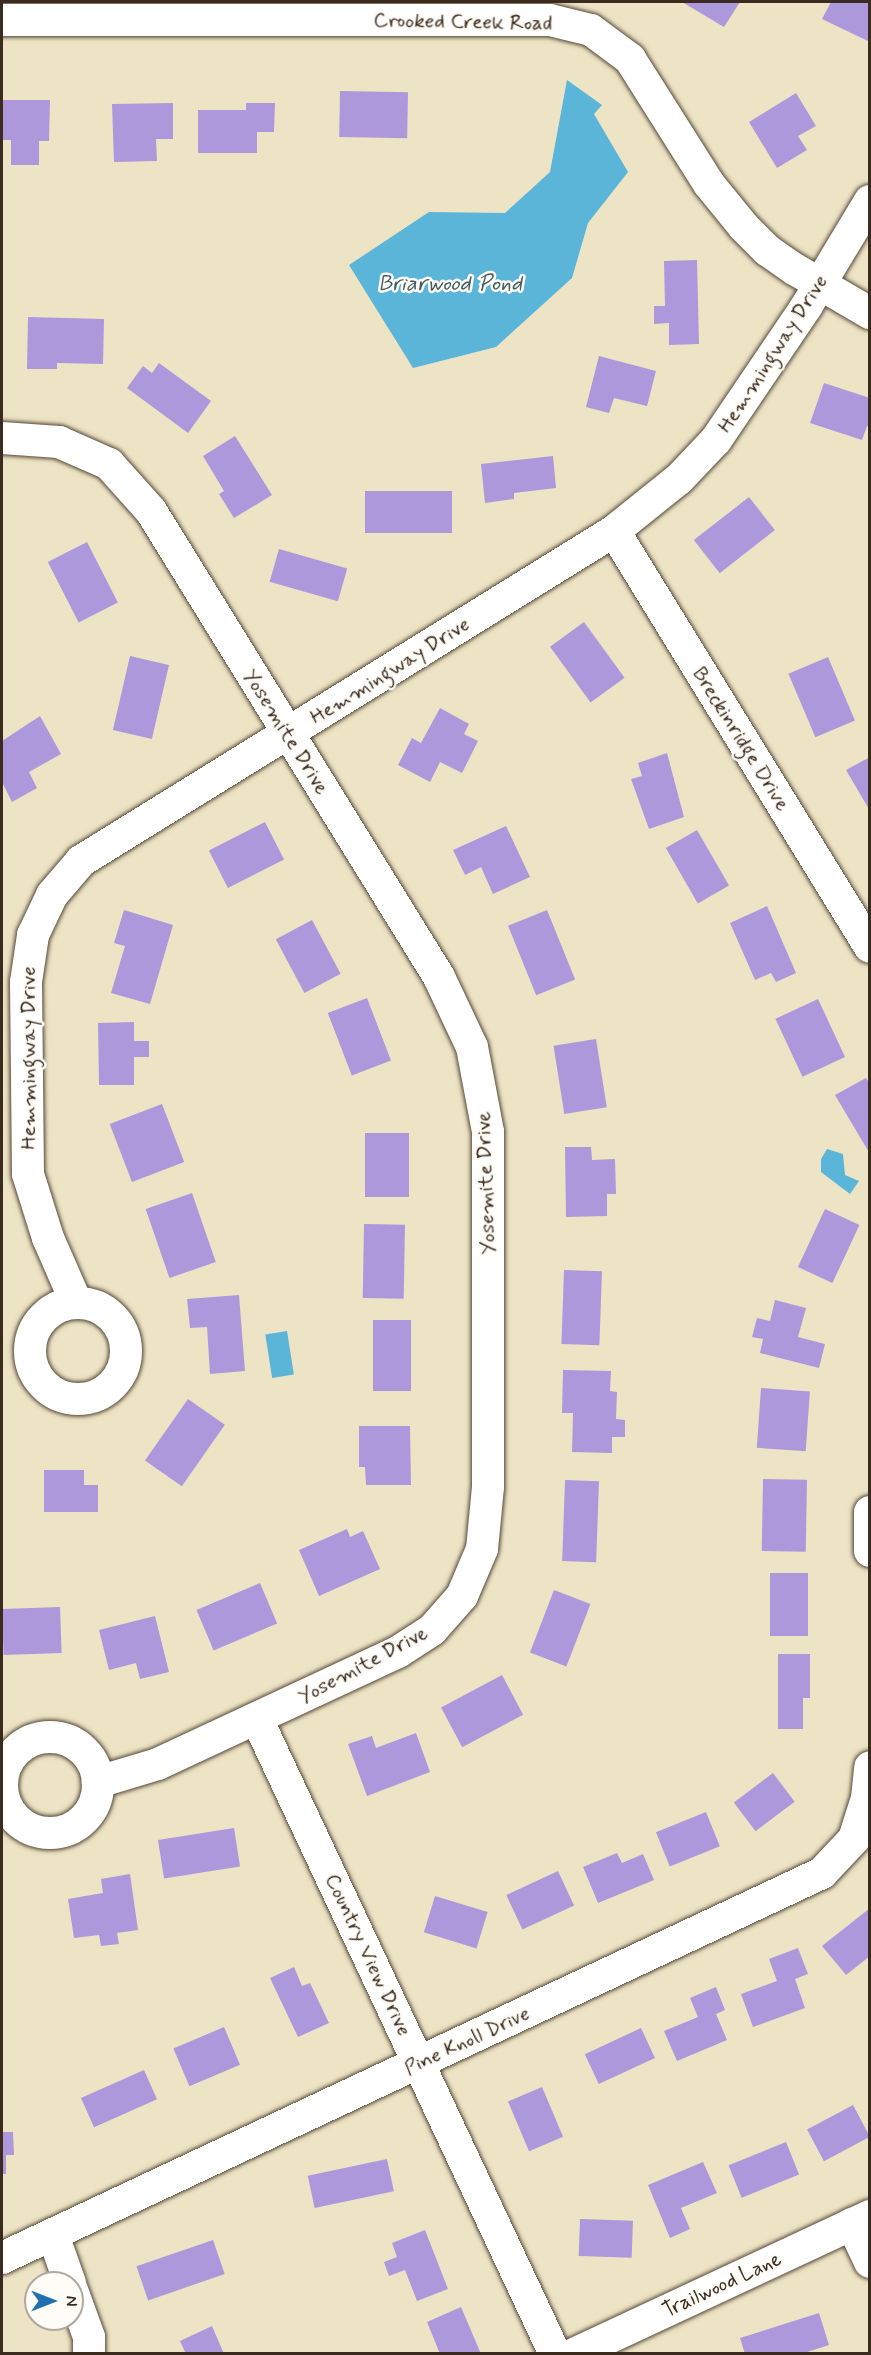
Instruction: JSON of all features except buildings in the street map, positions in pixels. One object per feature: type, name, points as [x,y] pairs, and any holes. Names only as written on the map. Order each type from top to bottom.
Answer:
[{"type":"street","name":"Crooked Creek Road","points":[[2,20],[117,11],[502,11],[591,30],[630,59],[710,184],[744,227],[767,250],[870,313]]},
{"type":"street","name":"Hemmingway Drive","points":[[76,1302],[48,1238],[28,1174],[26,982],[33,935],[52,895],[81,861],[287,736],[614,531],[679,479],[716,440],[820,284],[870,201]]},
{"type":"street","name":"Yosemite Drive","points":[[2,438],[59,441],[109,464],[151,511],[287,736],[438,977],[472,1047],[488,1132],[488,1487],[482,1549],[474,1572],[447,1616],[398,1652],[158,1764],[98,1782]]},
{"type":"street","name":"Breckinridge Drive","points":[[614,531],[870,947]]},
{"type":"street","points":[[870,1512],[870,1551]]},
{"type":"street","name":"Country View Drive","points":[[257,1719],[555,2354]]},
{"type":"street","name":"Pine Knoll Drive","points":[[2,2259],[822,1873],[854,1839],[867,1798],[870,1767]]},
{"type":"street","points":[[861,2220],[870,2262]]},
{"type":"street","name":"Trailwood Lane","points":[[574,2354],[861,2220]]},
{"type":"street","points":[[53,2235],[66,2271]]},
{"type":"street","points":[[84,2323],[89,2337],[89,2354]]},
{"type":"water","name":"Briarwood Pond","points":[[567,80],[602,105],[594,114],[628,172],[588,223],[572,278],[496,347],[413,368],[349,265],[429,212],[505,213],[550,172]]},
{"type":"water","points":[[827,1149],[843,1154],[845,1175],[859,1181],[850,1194],[821,1172],[821,1159]]},
{"type":"water","points":[[287,1331],[294,1374],[272,1378],[265,1334]]}]
